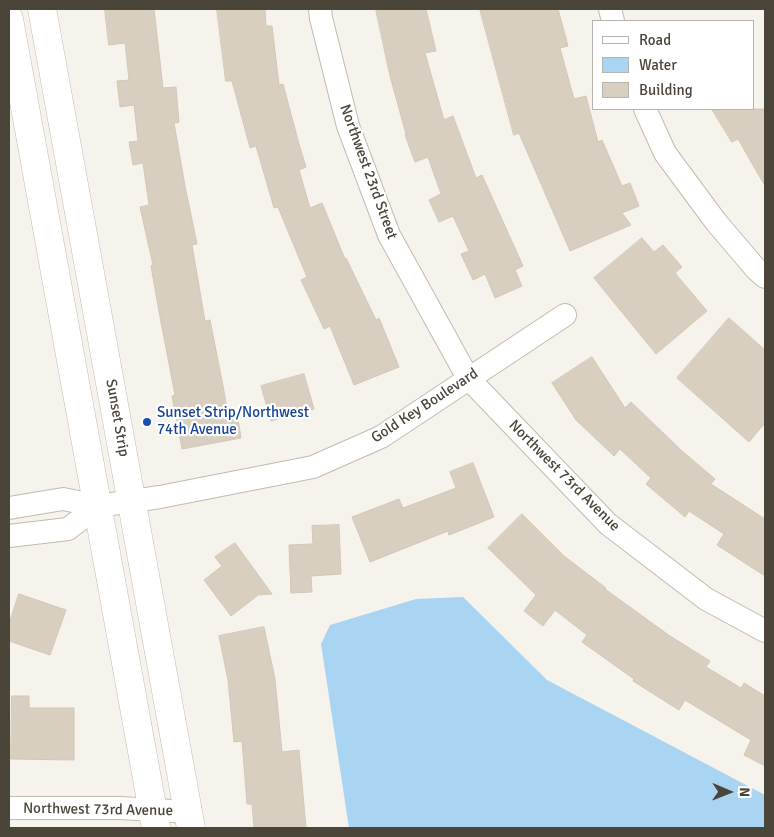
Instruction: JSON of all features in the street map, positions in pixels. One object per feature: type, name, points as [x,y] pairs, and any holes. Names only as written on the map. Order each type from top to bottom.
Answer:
[{"type":"street","name":"Sunset Strip","points":[[42,9],[189,820]]},
{"type":"street","name":"Northwest 23rd Street","points":[[320,9],[348,126],[389,235],[468,378]]},
{"type":"street","points":[[9,19],[154,819]]},
{"type":"street","points":[[645,110],[665,153],[716,222],[765,277]]},
{"type":"street","name":"Gold Key Boulevard","points":[[9,508],[63,499],[98,506],[160,497],[313,467],[381,437],[565,315]]},
{"type":"street","name":"Northwest 73rd Avenue","points":[[468,378],[608,524],[706,599],[765,631]]},
{"type":"street","name":"Gold Key Boulevard","points":[[9,536],[68,529],[98,506]]},
{"type":"street","name":"Northwest 73rd Avenue","points":[[9,808],[111,808],[154,819],[189,820]]},
{"type":"water","points":[[463,597],[547,680],[765,795],[765,828],[349,828],[321,644],[330,625],[416,599]]},
{"type":"building","points":[[105,9],[154,9],[163,88],[176,87],[179,122],[174,123],[197,244],[192,245],[205,321],[210,320],[229,420],[238,419],[241,438],[182,449],[172,396],[175,395],[151,266],[153,265],[140,207],[149,205],[143,163],[133,165],[129,142],[138,141],[134,105],[120,107],[117,81],[129,80],[125,43],[109,45]]},
{"type":"building","points":[[217,9],[265,9],[266,26],[272,26],[279,85],[283,84],[306,167],[299,170],[310,208],[322,203],[345,259],[376,320],[379,318],[399,367],[354,385],[330,326],[324,329],[301,280],[307,277],[278,207],[274,208],[256,146],[250,148],[232,81],[226,81]]},
{"type":"building","points":[[376,9],[426,9],[436,51],[425,53],[444,120],[453,116],[476,178],[482,175],[523,266],[515,270],[522,286],[495,298],[485,274],[473,280],[461,254],[469,251],[453,216],[439,222],[429,200],[441,194],[428,157],[415,162],[405,135]]},
{"type":"building","points":[[480,9],[558,9],[568,46],[560,48],[574,99],[586,96],[598,142],[602,140],[622,186],[630,183],[639,206],[622,213],[631,225],[570,251],[519,133],[514,135]]},
{"type":"building","points":[[765,109],[765,186],[738,139],[732,142],[713,110]]},
{"type":"building","points":[[642,238],[654,252],[663,245],[682,267],[675,273],[707,311],[656,354],[594,278]]},
{"type":"building","points":[[729,318],[765,350],[765,423],[749,442],[677,378]]},
{"type":"building","points":[[592,357],[625,408],[631,402],[682,451],[715,479],[711,484],[765,519],[765,576],[717,545],[724,534],[689,511],[685,517],[646,484],[651,478],[620,449],[614,456],[576,420],[552,383]]},
{"type":"building","points":[[304,374],[314,409],[271,421],[261,386]]},
{"type":"building","points":[[473,463],[494,517],[449,535],[448,531],[370,562],[352,517],[399,499],[403,508],[456,488],[450,472]]},
{"type":"building","points":[[522,514],[564,556],[605,589],[670,636],[710,661],[706,667],[741,688],[744,683],[765,696],[765,766],[744,755],[751,740],[685,700],[679,710],[633,681],[634,679],[582,642],[587,635],[555,610],[543,626],[524,611],[536,595],[488,548]]},
{"type":"building","points":[[339,525],[341,574],[311,576],[312,592],[291,593],[289,545],[313,544],[312,526]]},
{"type":"building","points":[[235,543],[272,594],[257,595],[231,616],[204,580],[222,566],[215,557]]},
{"type":"building","points":[[19,594],[66,610],[50,655],[9,641],[9,624]]},
{"type":"building","points":[[264,627],[275,679],[282,752],[299,750],[306,828],[254,828],[252,804],[247,804],[242,741],[234,742],[228,680],[219,636]]},
{"type":"building","points":[[12,696],[29,696],[29,708],[74,708],[74,760],[11,759]]},
{"type":"place","name":"Sunset Strip/Northwest 74th Avenue","points":[[147,422]]}]
